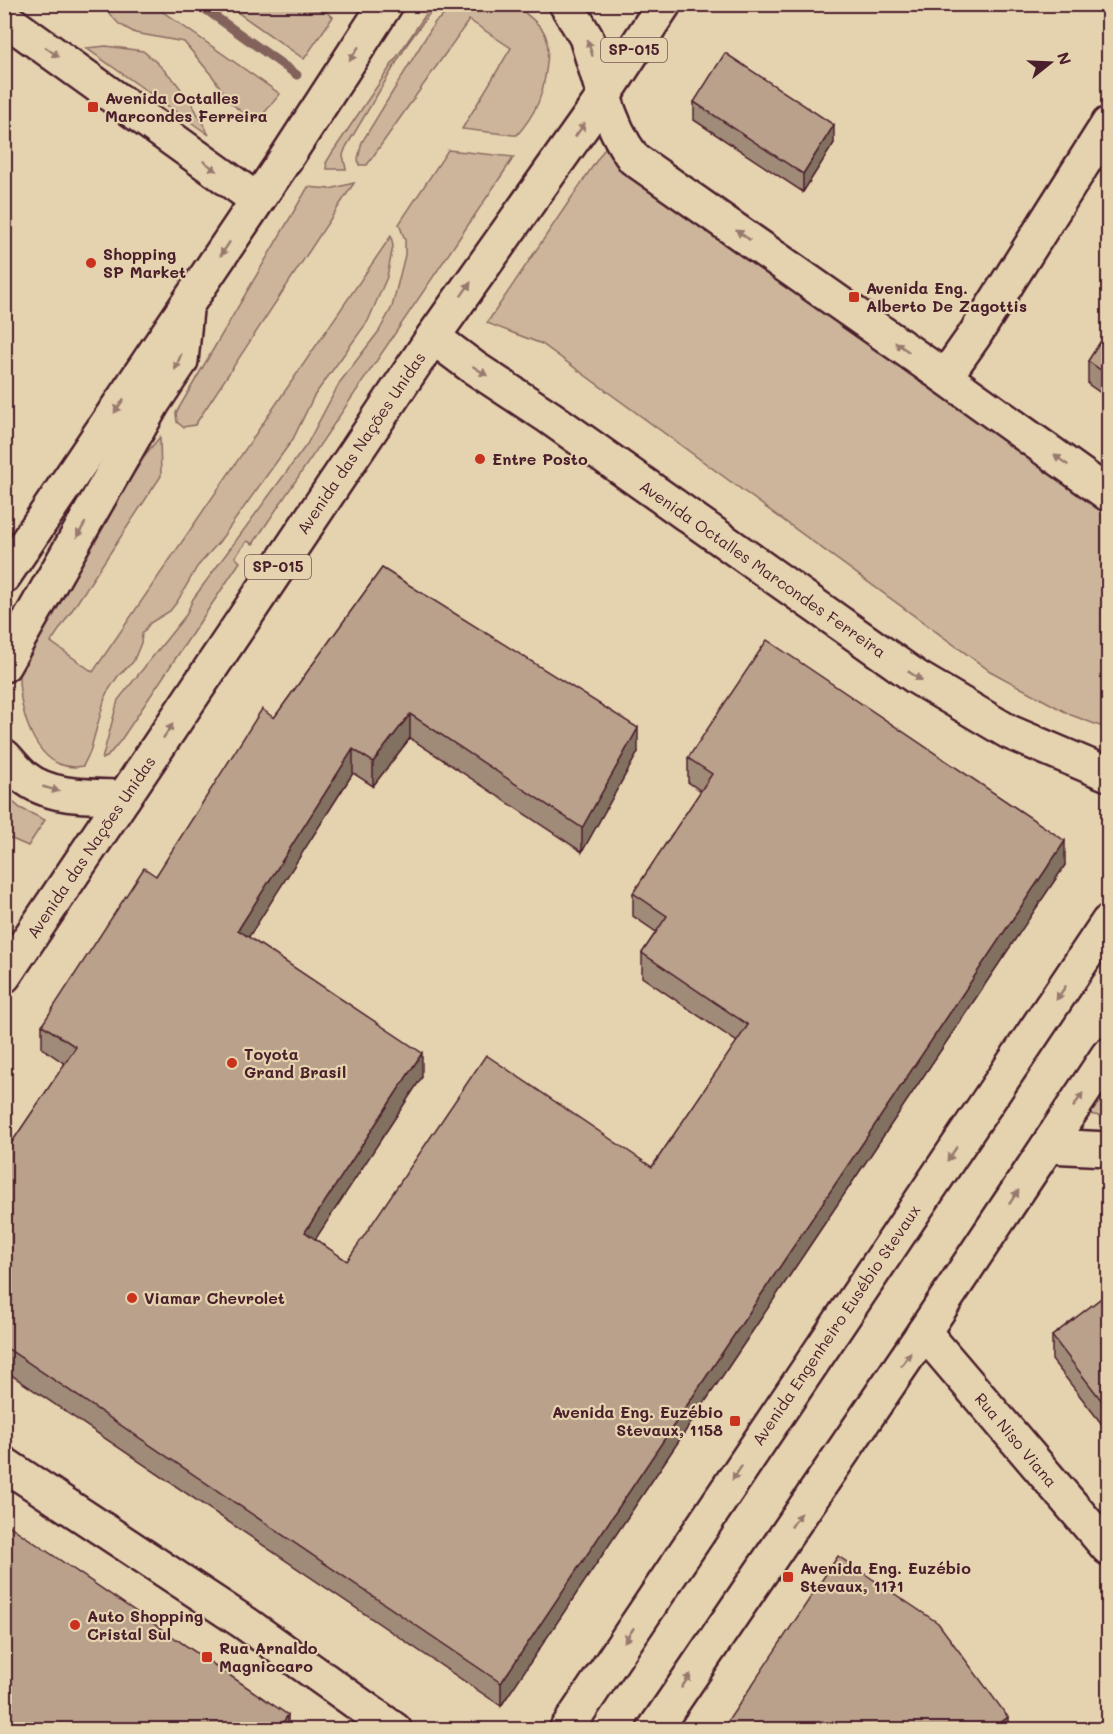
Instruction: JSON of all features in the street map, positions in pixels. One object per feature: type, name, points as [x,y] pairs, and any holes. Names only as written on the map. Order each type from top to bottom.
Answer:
[{"type":"main road","points":[[4,576],[386,4]]},
{"type":"main road","points":[[566,4],[586,38],[617,132],[634,159],[1108,494]]},
{"type":"main road","name":"Avenida das Nações Unidas","points":[[4,976],[433,337],[604,96],[664,4]]},
{"type":"main road","points":[[4,18],[257,200]]},
{"type":"main road","points":[[945,377],[974,336],[1108,124]]},
{"type":"main road","points":[[4,665],[153,403],[181,362],[187,305]]},
{"type":"main road","name":"Avenida Octalles Marcondes Ferreira","points":[[433,337],[916,677],[1009,732],[1108,774]]},
{"type":"main road","points":[[4,756],[24,777],[44,788],[74,795],[124,797]]},
{"type":"main road","name":"Avenida Engenheiro Eusébio Stevaux","points":[[566,1730],[761,1436],[1104,939]]},
{"type":"main road","points":[[654,1730],[924,1332],[1108,1055]]},
{"type":"main road","points":[[1048,1146],[1108,1149]]},
{"type":"main road","name":"Rua Niso Viana","points":[[924,1332],[1108,1548]]},
{"type":"main road","points":[[4,1464],[245,1623],[395,1730]]},
{"type":"shaded area","points":[[459,4],[515,5],[543,30],[548,49],[545,79],[538,103],[531,116],[517,135],[462,129],[511,48],[469,20],[367,165],[359,165],[362,142],[435,22]]},
{"type":"shaded area","points":[[101,5],[153,5],[280,94],[255,124],[230,102],[184,42],[135,33],[119,24]]},
{"type":"shaded area","points":[[227,5],[289,5],[325,11],[333,17],[304,59]]},
{"type":"shaded area","points":[[432,5],[439,5],[432,10],[408,43],[346,147],[343,155],[346,169],[327,169],[326,163],[332,153]]},
{"type":"shaded area","points":[[106,46],[143,51],[154,60],[191,102],[209,135],[86,48]]},
{"type":"shaded area","points":[[609,142],[1108,504],[1108,729],[1071,715],[990,671],[542,344],[487,323]]},
{"type":"shaded area","points":[[448,150],[514,157],[253,544],[247,541],[235,557],[240,562],[121,740],[107,757],[102,759],[118,700],[186,615],[193,599],[307,444],[340,382],[379,331],[392,307],[405,255],[405,240],[399,224]]},
{"type":"shaded area","points":[[354,183],[195,425],[183,427],[177,422],[176,413],[308,187],[330,189]]},
{"type":"shaded area","points":[[391,236],[393,246],[387,277],[368,321],[314,396],[293,439],[219,542],[197,567],[177,602],[170,611],[150,623],[142,634],[141,643],[133,662],[118,676],[106,694],[90,752],[83,766],[67,766],[54,761],[34,738],[27,723],[20,691],[19,670],[30,631],[149,450],[160,437],[161,476],[51,642],[93,672]]},
{"type":"shaded area","points":[[4,794],[20,808],[45,820],[28,846],[5,836]]},
{"type":"shaded area","points":[[1108,1086],[1108,1118],[1090,1114]]},
{"type":"building","points":[[725,53],[834,125],[803,174],[694,102]]},
{"type":"building","points":[[1108,330],[1108,375],[1088,361]]},
{"type":"building","points":[[382,568],[638,728],[582,828],[410,714],[373,762],[353,749],[238,930],[422,1053],[305,1232],[347,1261],[486,1055],[652,1167],[748,1025],[642,953],[667,916],[633,893],[712,774],[688,758],[767,640],[1065,841],[501,1683],[4,1346],[4,1154],[76,1047],[42,1025],[144,868],[156,876],[262,709],[274,718]]},
{"type":"building","points":[[1108,1293],[1108,1409],[1052,1336]]},
{"type":"building","name":"Auto Shopping Cristal Sul","points":[[4,1522],[288,1715],[278,1730],[4,1730]]},
{"type":"building","points":[[838,1556],[938,1623],[1008,1717],[991,1730],[722,1730]]},
{"type":"waterway","points":[[198,4],[297,75]]},
{"type":"place","name":"Avenida Octalles Marcondes Ferreira","points":[[93,107]]},
{"type":"place","name":"Shopping SP Market","points":[[91,263]]},
{"type":"place","name":"Avenida Eng. Alberto De Zagottis","points":[[854,297]]},
{"type":"place","name":"Entre Posto","points":[[480,459]]},
{"type":"place","name":"Toyota Grand Brasil","points":[[232,1063]]},
{"type":"place","name":"Viamar Chevrolet","points":[[132,1298]]},
{"type":"place","name":"Avenida Eng. Euzébio Stevaux, 1158","points":[[735,1421]]},
{"type":"place","name":"Avenida Eng. Euzébio Stevaux, 1171","points":[[788,1577]]},
{"type":"place","name":"Auto Shopping Cristal Sul","points":[[75,1625]]},
{"type":"place","name":"Rua Arnaldo Magniccaro","points":[[207,1657]]}]
